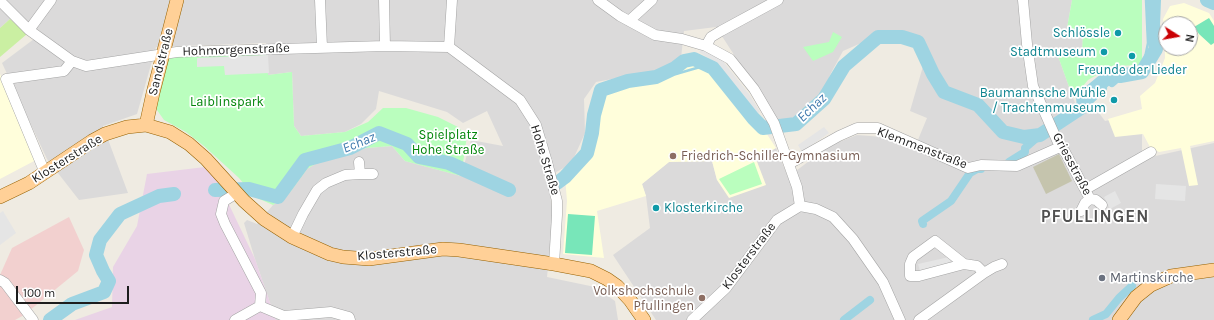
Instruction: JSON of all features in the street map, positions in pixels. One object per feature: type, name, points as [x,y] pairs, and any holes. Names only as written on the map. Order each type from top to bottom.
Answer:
[{"type":"main road","name":"Sandstraße","points":[[146,125],[177,0]]},
{"type":"main road","name":"Klosterstraße","points":[[0,197],[30,182],[105,134],[127,127],[146,125],[170,132],[188,144],[206,159],[240,197],[264,219],[292,237],[330,254],[343,257],[369,259],[443,249],[459,250],[591,271],[608,279],[617,286],[630,300],[644,320]]},
{"type":"main road","points":[[1119,320],[1136,296],[1151,285],[1171,276],[1211,272]]},
{"type":"street","points":[[29,30],[51,0]]},
{"type":"street","points":[[320,0],[322,47]]},
{"type":"street","points":[[384,0],[385,46]]},
{"type":"street","points":[[449,47],[452,0]]},
{"type":"street","points":[[598,0],[630,21],[655,34],[682,39],[706,46],[730,59],[754,89],[774,123],[797,187],[800,206],[816,209],[833,217],[853,239],[872,264],[890,296],[900,320]]},
{"type":"street","points":[[630,21],[651,0]]},
{"type":"street","points":[[706,46],[711,37],[778,0]]},
{"type":"street","name":"Griesstraße","points":[[1024,0],[1027,44],[1033,86],[1060,147],[1065,152],[1090,199],[1096,200],[1102,205]]},
{"type":"street","points":[[0,1],[29,30],[72,61],[64,71],[6,79],[45,173]]},
{"type":"street","name":"Hohmorgenstraße","points":[[72,61],[86,66],[163,54],[322,47],[449,47]]},
{"type":"street","name":"Hohe Straße","points":[[449,47],[520,100],[536,125],[555,192],[557,215],[554,264]]},
{"type":"street","name":"Klemmenstraße","points":[[789,164],[842,134],[857,128],[878,128],[968,168],[981,165],[1017,166],[1060,147]]},
{"type":"street","points":[[1086,189],[1150,152]]},
{"type":"street","points":[[359,162],[360,174]]},
{"type":"street","points":[[292,237],[317,190],[326,183],[345,175],[373,174]]},
{"type":"street","points":[[240,197],[224,202],[221,214],[261,293],[260,306]]},
{"type":"street","points":[[1081,211],[1085,203],[1090,199]]},
{"type":"street","name":"Klosterstraße","points":[[692,320],[726,288],[777,220],[800,206]]},
{"type":"street","points":[[964,264],[935,241],[913,257],[910,264],[910,276],[919,276],[964,264],[977,266],[984,273]]},
{"type":"street","points":[[919,320],[984,273],[1002,264]]},
{"type":"street","points":[[0,280],[5,283],[33,320]]},
{"type":"street","points":[[235,320],[260,306]]},
{"type":"street","points":[[260,306],[284,316],[331,312],[349,317],[350,320]]},
{"type":"shaded area","points":[[0,0],[1072,0],[1067,28],[1083,30],[1082,57],[1058,56],[1080,114],[1093,105],[1105,121],[1131,115],[1142,127],[1142,159],[1214,143],[1214,320],[656,320],[613,255],[650,228],[646,196],[642,184],[669,162],[712,161],[717,180],[776,148],[788,177],[829,146],[857,135],[883,137],[915,147],[927,118],[910,111],[928,49],[916,37],[887,35],[868,40],[843,51],[831,73],[819,102],[791,123],[777,121],[716,27],[684,31],[681,58],[660,70],[596,82],[584,99],[585,133],[571,164],[547,177],[553,213],[547,277],[595,287],[615,301],[618,320],[276,320],[244,223],[247,220],[257,224],[273,205],[291,191],[307,169],[320,161],[334,155],[349,154],[366,148],[392,146],[405,161],[461,176],[471,140],[503,146],[487,111],[463,123],[447,112],[379,91],[376,109],[361,124],[345,132],[301,136],[294,126],[292,72],[268,75],[266,43],[156,47],[137,114],[103,126],[128,193],[79,200],[47,159],[2,63],[42,33],[16,12],[0,28]]},
{"type":"shaded area","points":[[1184,3],[1209,13],[1214,21],[1214,141],[1190,146],[1198,185],[1189,186],[1181,148],[1159,152],[1150,147],[1143,134],[1115,137],[1108,119],[1142,109],[1140,96],[1155,83],[1165,56],[1198,56],[1198,16],[1165,16],[1170,6]]},
{"type":"shaded area","points":[[703,47],[722,60],[749,94],[760,112],[755,115],[718,64],[699,52]]},
{"type":"shaded area","points":[[268,55],[269,73],[225,75],[224,66],[197,67],[197,58]]},
{"type":"shaded area","name":"Friedrich-Schiller-Gymnasium","points":[[694,59],[713,68],[753,118],[763,128],[776,148],[756,159],[766,185],[729,198],[717,180],[712,161],[669,162],[642,184],[646,196],[597,211],[604,258],[563,254],[567,201],[565,177],[587,153],[592,133],[594,115],[601,90],[628,81],[656,77],[675,68],[684,61]]},
{"type":"shaded area","points":[[0,74],[36,160],[0,179]]},
{"type":"shaded area","points":[[824,127],[829,133],[802,152],[798,145]]},
{"type":"shaded area","points":[[1059,154],[1072,181],[1046,194],[1033,167]]},
{"type":"shaded area","points":[[205,167],[213,171],[255,259],[276,320],[75,320],[112,307],[113,267],[137,226],[147,174]]},
{"type":"shaded area","points":[[1156,184],[1186,186],[1185,201],[1155,199]]},
{"type":"shaded area","points":[[1115,191],[1121,203],[1110,209],[1104,197]]},
{"type":"shaded area","points":[[3,211],[16,233],[0,245],[0,213]]},
{"type":"shaded area","points":[[69,217],[84,250],[78,271],[24,315],[15,320],[0,320],[0,275],[12,248]]},
{"type":"shaded area","points":[[949,257],[951,263],[920,271],[918,264]]},
{"type":"green space","points":[[1072,0],[1142,0],[1142,65],[1112,66],[1088,80],[1073,98],[1058,56],[1082,56],[1083,30],[1067,28]]},
{"type":"green space","points":[[1209,18],[1214,26],[1214,43],[1211,45],[1199,34],[1198,25]]},
{"type":"green space","points":[[10,19],[27,34],[0,57],[0,28]]},
{"type":"green space","points":[[833,32],[842,37],[833,52],[813,61],[803,47],[829,42]]},
{"type":"green space","name":"Laiblinspark","points":[[267,53],[268,75],[292,72],[294,126],[301,136],[345,132],[368,122],[383,108],[406,108],[438,117],[458,127],[467,136],[461,176],[405,161],[392,146],[366,148],[349,154],[334,155],[320,161],[307,169],[291,191],[273,205],[255,197],[239,178],[204,146],[186,132],[164,120],[157,110],[155,101],[166,56]]},
{"type":"green space","points":[[754,162],[762,184],[730,195],[719,179]]},
{"type":"green space","points":[[568,214],[595,216],[592,255],[565,253]]},
{"type":"waterway","points":[[1142,72],[1148,43],[1146,0]]},
{"type":"waterway","name":"Echaz","points":[[557,183],[565,177],[587,153],[592,133],[594,115],[601,90],[628,81],[656,77],[675,68],[684,61],[694,59],[713,68],[753,118],[763,128],[796,124],[824,99],[844,66],[878,37],[902,37],[918,42],[933,74],[944,92],[978,105],[1003,132],[1024,137],[1040,135],[1084,106],[1083,98],[1112,74],[1120,76],[1142,72],[1156,49],[1153,25],[1154,0]]},
{"type":"waterway","name":"Echaz","points":[[1207,0],[1214,3]]},
{"type":"waterway","points":[[668,71],[676,74],[707,65]]},
{"type":"waterway","name":"Echaz","points":[[1112,83],[1120,76]]},
{"type":"waterway","name":"Echaz","points":[[1084,106],[1103,88]]},
{"type":"waterway","name":"Echaz","points":[[215,190],[249,189],[278,197],[305,160],[350,148],[379,133],[407,144],[419,157],[449,163],[509,190]]},
{"type":"waterway","points":[[1009,162],[1025,152],[1025,148],[1040,135]]},
{"type":"waterway","points":[[923,224],[922,221],[951,201],[970,173],[977,169],[981,169]]},
{"type":"waterway","name":"Echaz","points":[[50,320],[72,304],[104,292],[109,281],[96,255],[100,240],[120,214],[159,196],[174,194]]},
{"type":"waterway","points":[[1093,320],[1106,314],[1119,298],[1132,286]]},
{"type":"waterway","points":[[844,320],[870,300]]},
{"type":"place","name":"Schlössle","points":[[1118,33]]},
{"type":"place","name":"Stadtmuseum","points":[[1104,52]]},
{"type":"place","name":"Freunde der Lieder","points":[[1132,56]]},
{"type":"place","name":"Baumannsche Mühle / Trachtenmuseum","points":[[1114,100]]},
{"type":"place","name":"Friedrich-Schiller-Gymnasium","points":[[673,156]]},
{"type":"place","name":"Klosterkirche","points":[[656,208]]},
{"type":"place","name":"Martinskirche","points":[[1102,278]]},
{"type":"place","name":"Volkshochschule Pfullingen","points":[[702,298]]},
{"type":"district","name":"PFULLINGEN","points":[[1095,217]]},
{"type":"park label","name":"Spielplatz Hohe Straße","points":[[448,142]]}]
